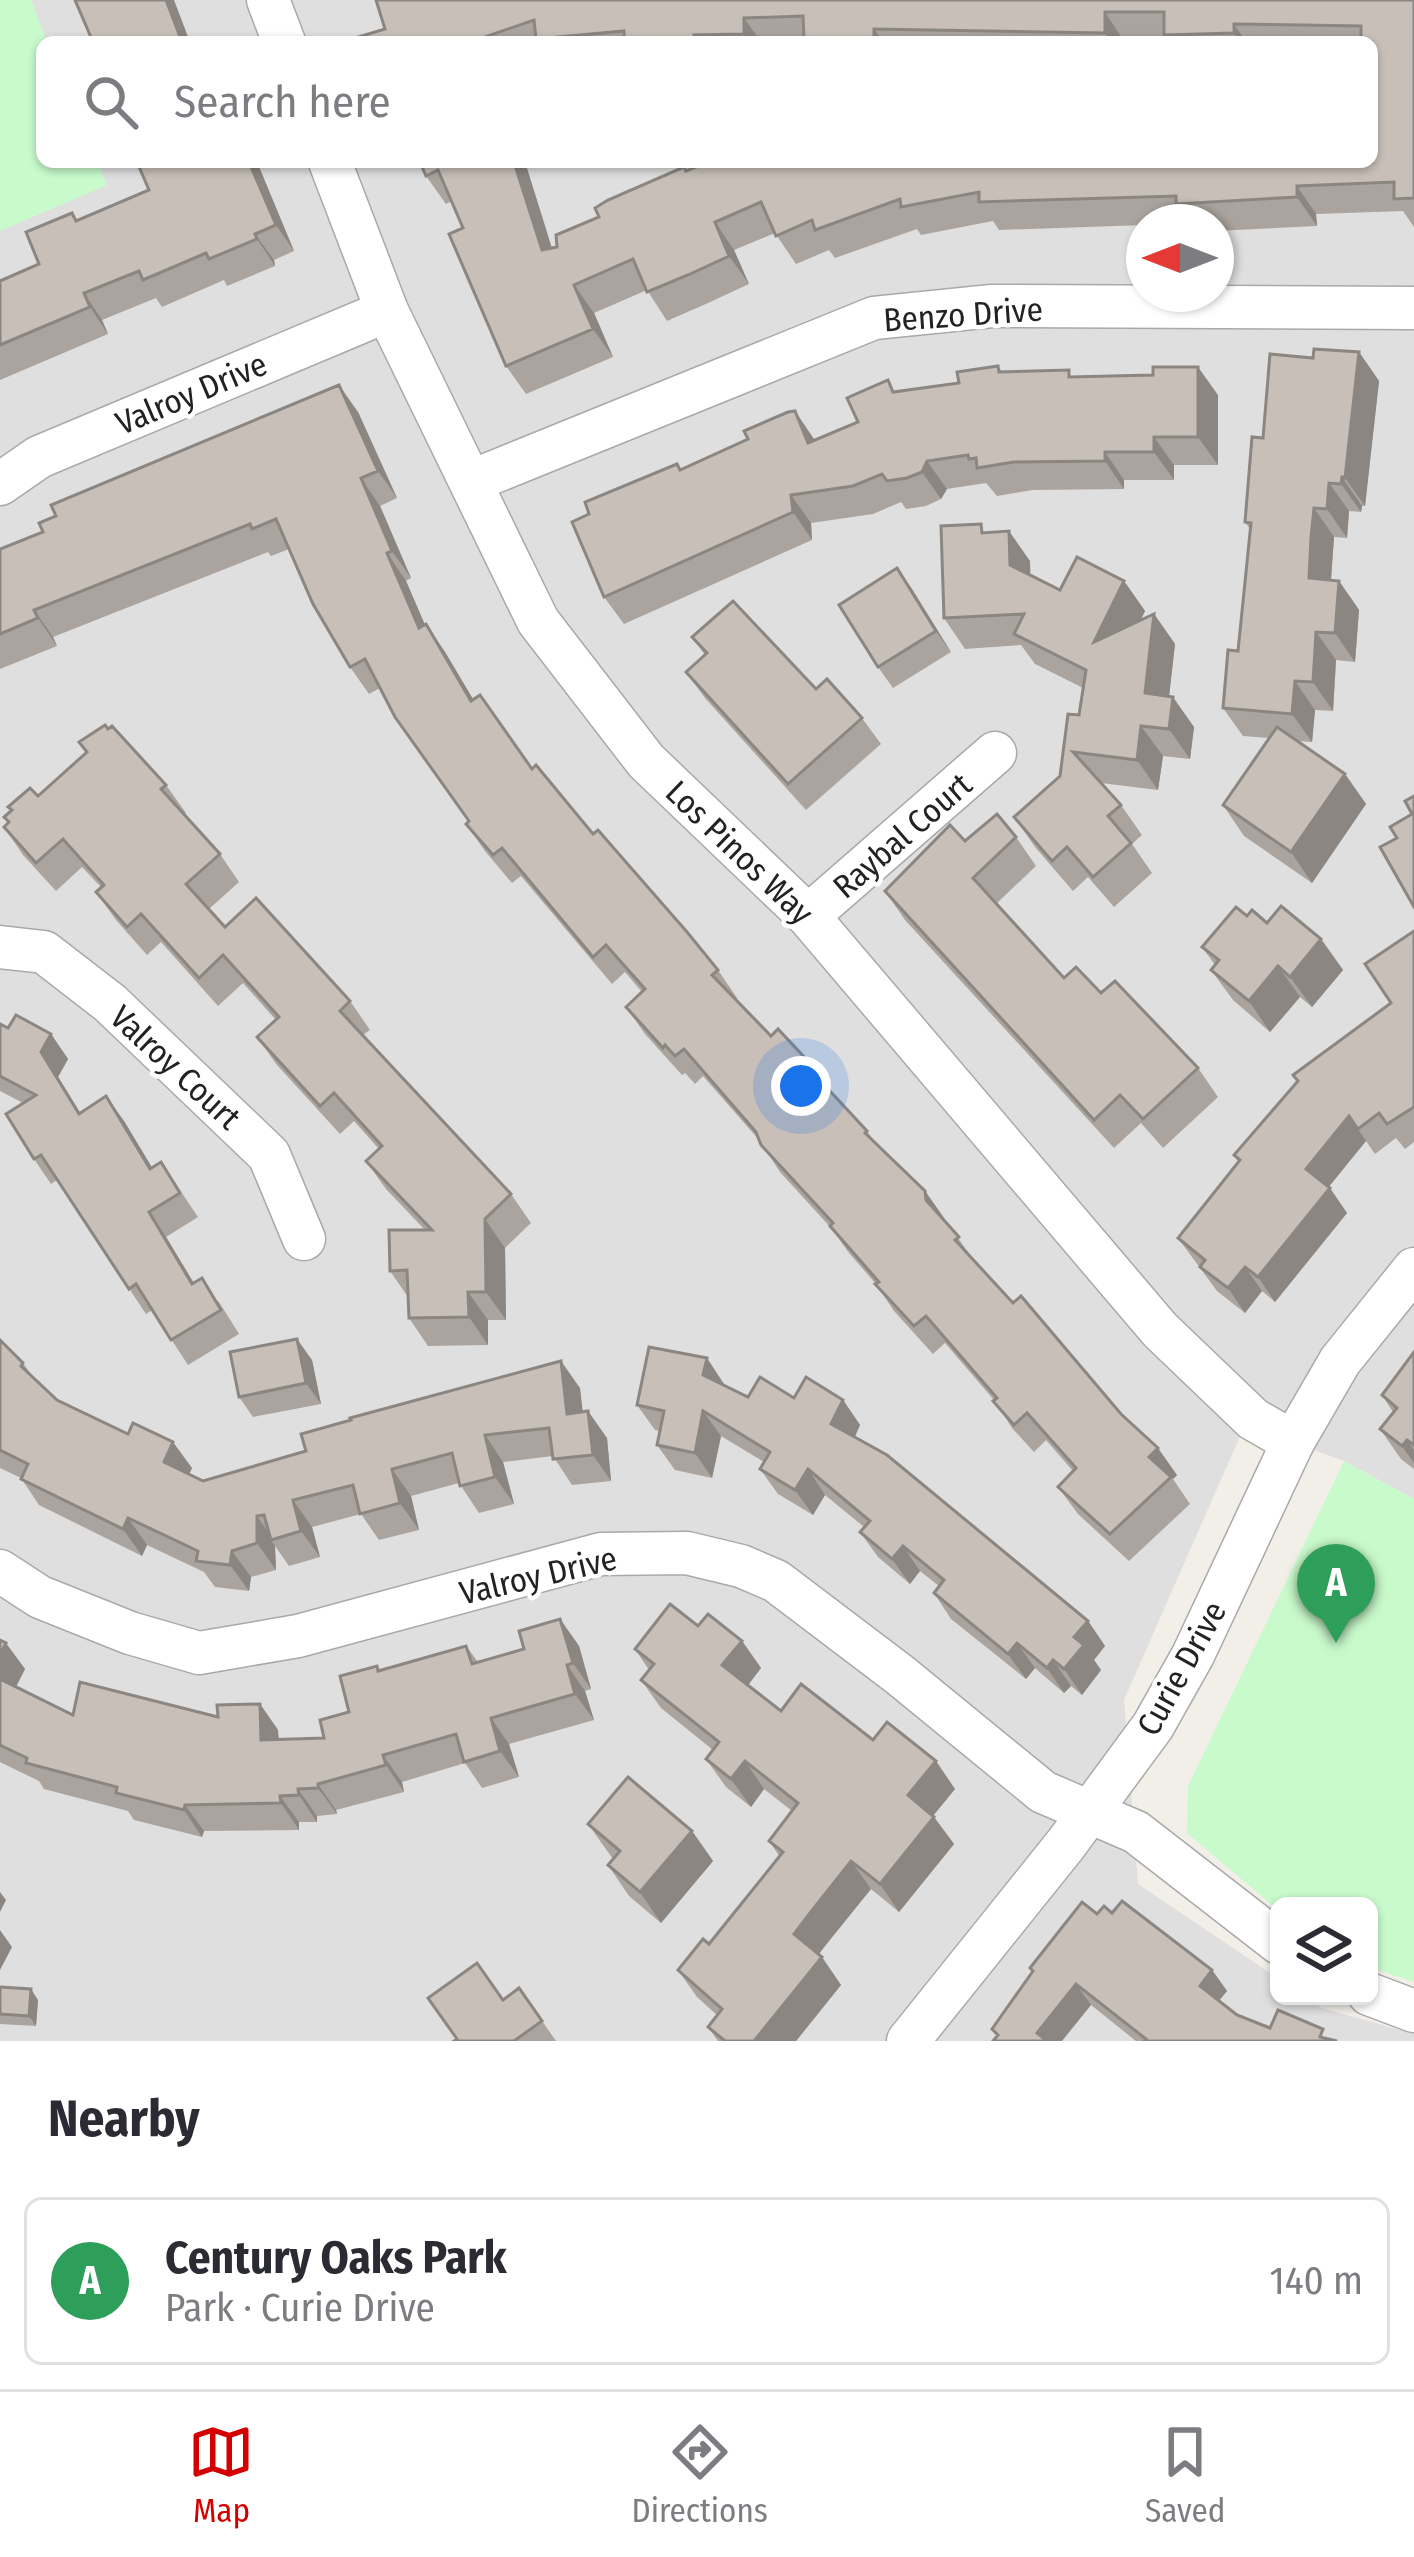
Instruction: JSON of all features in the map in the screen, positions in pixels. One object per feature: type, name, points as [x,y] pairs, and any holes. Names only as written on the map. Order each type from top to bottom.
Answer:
[{"type":"street","points":[[268,0],[282,36]]},
{"type":"street","name":"Los Pinos Way","points":[[332,168],[387,311],[538,621],[646,761],[808,916],[1160,1330],[1253,1419],[1293,1442]]},
{"type":"street","name":"Benzo Drive","points":[[472,482],[874,318],[992,306],[1414,308]]},
{"type":"street","name":"Valroy Drive","points":[[0,484],[39,457],[387,311]]},
{"type":"street","name":"Raybal Court","points":[[808,916],[995,753]]},
{"type":"street","name":"Valroy Court","points":[[0,947],[44,952],[110,1004],[269,1156],[304,1239]]},
{"type":"street","name":"Curie Drive","points":[[908,2041],[1153,1726],[1193,1655],[1293,1442],[1340,1361],[1414,1269]]},
{"type":"street","name":"Valroy Drive","points":[[0,1571],[40,1597],[130,1633],[200,1653],[298,1636],[601,1554],[687,1553],[741,1566],[776,1581],[1043,1792],[1136,1832],[1270,1936]]},
{"type":"street","points":[[1378,1997],[1414,2011]]},
{"type":"shaded area","points":[[0,0],[1414,0],[1414,1499],[1344,1461],[1245,1425],[1124,1700],[1138,1884],[1270,1973],[1270,2005],[1318,2005],[1414,2034],[1414,2041],[0,2041]]},
{"type":"green space","points":[[0,0],[31,0],[45,36],[36,36],[36,168],[100,168],[107,185],[0,231]]},
{"type":"green space","points":[[1344,1461],[1414,1499],[1414,1982],[1378,1970],[1378,1897],[1270,1897],[1270,1903],[1187,1833],[1188,1786]]},
{"type":"building","points":[[75,0],[166,0],[180,36],[90,36]]},
{"type":"building","points":[[376,0],[1414,0],[1414,198],[1394,199],[1394,182],[1297,186],[1297,197],[1176,204],[1176,196],[979,202],[979,192],[901,207],[900,199],[815,230],[812,220],[776,236],[761,202],[715,222],[729,256],[688,275],[647,292],[633,259],[574,285],[593,329],[506,366],[449,234],[463,228],[438,170],[426,176],[423,168],[516,168],[542,250],[557,247],[556,235],[599,217],[595,208],[608,200],[682,168],[1378,168],[1378,36],[1361,36],[1361,26],[1234,24],[1234,33],[1164,35],[1164,12],[1105,12],[1105,33],[874,29],[874,36],[804,36],[803,16],[744,18],[744,34],[624,36],[624,31],[536,36],[534,20],[488,36],[362,36],[385,29]]},
{"type":"building","points":[[140,168],[252,168],[276,225],[255,234],[257,239],[209,259],[206,253],[143,280],[139,271],[84,293],[90,307],[0,345],[0,281],[39,264],[26,232],[72,213],[76,221],[149,190]]},
{"type":"building","points":[[1314,349],[1359,352],[1345,478],[1341,484],[1329,483],[1327,509],[1314,508],[1311,538],[1309,578],[1339,581],[1335,633],[1316,632],[1313,682],[1295,681],[1292,714],[1223,708],[1228,650],[1238,651],[1251,523],[1245,522],[1252,437],[1263,438],[1270,354],[1313,358]]},
{"type":"building","points":[[998,366],[999,372],[1069,370],[1069,377],[1153,375],[1153,367],[1198,367],[1198,437],[1154,437],[1154,452],[1105,452],[1105,461],[1014,462],[977,468],[976,458],[968,455],[927,461],[922,472],[907,478],[887,481],[882,474],[853,486],[791,495],[793,512],[604,597],[572,522],[589,514],[585,502],[677,464],[680,470],[748,439],[744,431],[788,412],[795,411],[808,443],[858,422],[847,398],[888,380],[893,392],[959,383],[957,372]]},
{"type":"building","points":[[339,385],[378,471],[361,478],[392,551],[387,553],[419,628],[426,624],[471,701],[480,695],[532,769],[536,765],[593,834],[598,830],[687,932],[718,970],[712,975],[771,1036],[778,1029],[865,1133],[925,1191],[926,1200],[959,1237],[955,1240],[1013,1303],[1021,1296],[1121,1414],[1158,1448],[1149,1457],[1171,1477],[1110,1534],[1058,1487],[1076,1468],[1027,1413],[1014,1425],[993,1401],[997,1398],[926,1316],[914,1326],[684,1049],[675,1056],[665,1045],[663,1048],[626,1007],[645,989],[606,945],[593,957],[502,848],[493,855],[466,824],[469,821],[395,717],[365,659],[350,667],[313,604],[276,519],[252,529],[250,524],[34,610],[38,618],[0,634],[0,549],[43,532],[39,523],[56,516],[51,505]]},
{"type":"building","points":[[981,524],[982,533],[1009,531],[1010,565],[1060,590],[1077,557],[1124,581],[1094,642],[1154,614],[1145,693],[1173,697],[1169,729],[1141,726],[1137,760],[1073,752],[1121,805],[1108,816],[1131,843],[1093,877],[1067,847],[1052,861],[1014,817],[1060,776],[1068,714],[1079,715],[1086,670],[1014,634],[1024,614],[944,618],[941,526]]},
{"type":"building","points":[[897,568],[936,631],[878,667],[839,605]]},
{"type":"building","points":[[733,601],[816,689],[827,679],[862,718],[788,784],[686,672],[707,653],[692,637]]},
{"type":"building","points":[[105,725],[112,726],[166,785],[161,789],[220,854],[186,884],[225,927],[256,898],[350,1001],[340,1011],[511,1194],[485,1219],[486,1292],[468,1292],[469,1317],[409,1318],[407,1270],[390,1271],[389,1230],[432,1230],[366,1161],[382,1146],[334,1093],[320,1106],[257,1037],[279,1017],[223,955],[199,978],[141,914],[127,927],[96,892],[104,885],[63,839],[36,863],[4,827],[9,822],[4,817],[12,810],[8,807],[30,788],[38,796],[87,752],[79,742]]},
{"type":"building","points":[[1277,727],[1345,774],[1291,852],[1223,805]]},
{"type":"building","points":[[1414,796],[1414,907],[1380,847],[1397,838],[1390,827],[1412,814],[1405,801]]},
{"type":"building","points":[[997,814],[1016,837],[973,878],[1064,978],[1076,967],[1101,993],[1115,981],[1198,1068],[1143,1119],[1120,1095],[1094,1120],[885,891],[950,825],[965,841]]},
{"type":"building","points":[[1281,906],[1321,939],[1290,977],[1278,966],[1249,1001],[1211,970],[1219,960],[1202,947],[1236,907],[1247,916],[1252,910],[1267,923]]},
{"type":"building","points":[[1414,931],[1414,1107],[1387,1124],[1379,1113],[1358,1129],[1349,1116],[1306,1169],[1330,1188],[1258,1277],[1245,1267],[1228,1288],[1200,1267],[1205,1260],[1178,1238],[1240,1160],[1234,1155],[1298,1081],[1293,1075],[1391,1003],[1365,964]]},
{"type":"building","points":[[16,1015],[51,1034],[41,1052],[79,1114],[106,1096],[150,1169],[161,1162],[180,1193],[149,1212],[192,1284],[202,1278],[221,1310],[171,1340],[136,1284],[129,1289],[41,1155],[34,1159],[6,1114],[36,1095],[0,1076],[0,1024],[8,1028]]},
{"type":"building","points":[[297,1339],[306,1383],[239,1397],[230,1352]]},
{"type":"building","points":[[0,1340],[57,1400],[128,1434],[133,1423],[173,1442],[164,1462],[203,1481],[306,1451],[301,1434],[561,1361],[567,1414],[588,1411],[593,1455],[553,1459],[549,1428],[485,1435],[495,1477],[460,1486],[452,1453],[392,1469],[400,1503],[360,1514],[353,1485],[293,1500],[301,1531],[271,1540],[264,1515],[257,1516],[257,1543],[232,1551],[230,1565],[196,1561],[198,1551],[128,1518],[123,1529],[21,1479],[28,1464],[0,1450]]},
{"type":"building","points":[[649,1347],[707,1358],[703,1375],[748,1397],[760,1377],[794,1398],[806,1377],[843,1400],[831,1424],[887,1455],[1088,1621],[1074,1637],[1084,1645],[1064,1669],[1053,1660],[1047,1668],[1017,1643],[1008,1654],[934,1593],[944,1580],[903,1546],[892,1559],[860,1532],[870,1521],[808,1469],[795,1490],[760,1469],[770,1452],[703,1411],[695,1453],[657,1445],[664,1411],[637,1405]]},
{"type":"building","points":[[1414,1352],[1414,1445],[1407,1440],[1402,1446],[1380,1429],[1397,1408],[1382,1395]]},
{"type":"building","points":[[670,1604],[698,1626],[708,1614],[742,1641],[722,1665],[781,1711],[801,1684],[873,1740],[887,1722],[936,1761],[908,1795],[934,1817],[880,1884],[851,1861],[794,1934],[822,1957],[754,2041],[725,2041],[708,2027],[722,2009],[678,1970],[703,1939],[709,1944],[783,1852],[769,1841],[798,1803],[745,1761],[731,1779],[706,1759],[719,1742],[641,1680],[654,1664],[635,1649]]},
{"type":"building","points":[[560,1619],[573,1663],[567,1665],[575,1694],[491,1718],[500,1751],[464,1762],[456,1734],[383,1755],[386,1765],[318,1784],[318,1788],[298,1789],[299,1795],[280,1796],[281,1803],[185,1805],[184,1810],[26,1763],[27,1758],[0,1745],[0,1679],[73,1715],[80,1682],[218,1717],[217,1705],[260,1704],[261,1740],[324,1738],[320,1720],[349,1712],[340,1676],[377,1666],[378,1671],[466,1646],[472,1664],[524,1649],[519,1631]]},
{"type":"building","points":[[628,1777],[692,1831],[640,1892],[608,1865],[620,1851],[588,1824]]},
{"type":"building","points":[[1122,1901],[1212,1970],[1200,1986],[1237,2015],[1270,2028],[1278,2010],[1323,2029],[1320,2037],[1337,2041],[1144,2041],[1076,1984],[1037,2033],[1047,2041],[993,2041],[998,2035],[992,2029],[1033,1971],[1030,1968],[1082,1902],[1097,1914],[1104,1906],[1112,1913]]},
{"type":"building","points":[[477,1963],[503,2000],[519,1988],[542,2021],[514,2041],[454,2041],[457,2039],[428,1998]]},
{"type":"building","points":[[0,1987],[31,1989],[29,2016],[0,2014]]},
{"type":"place","name":"Century Oaks Park","points":[[1336,1643]]}]
